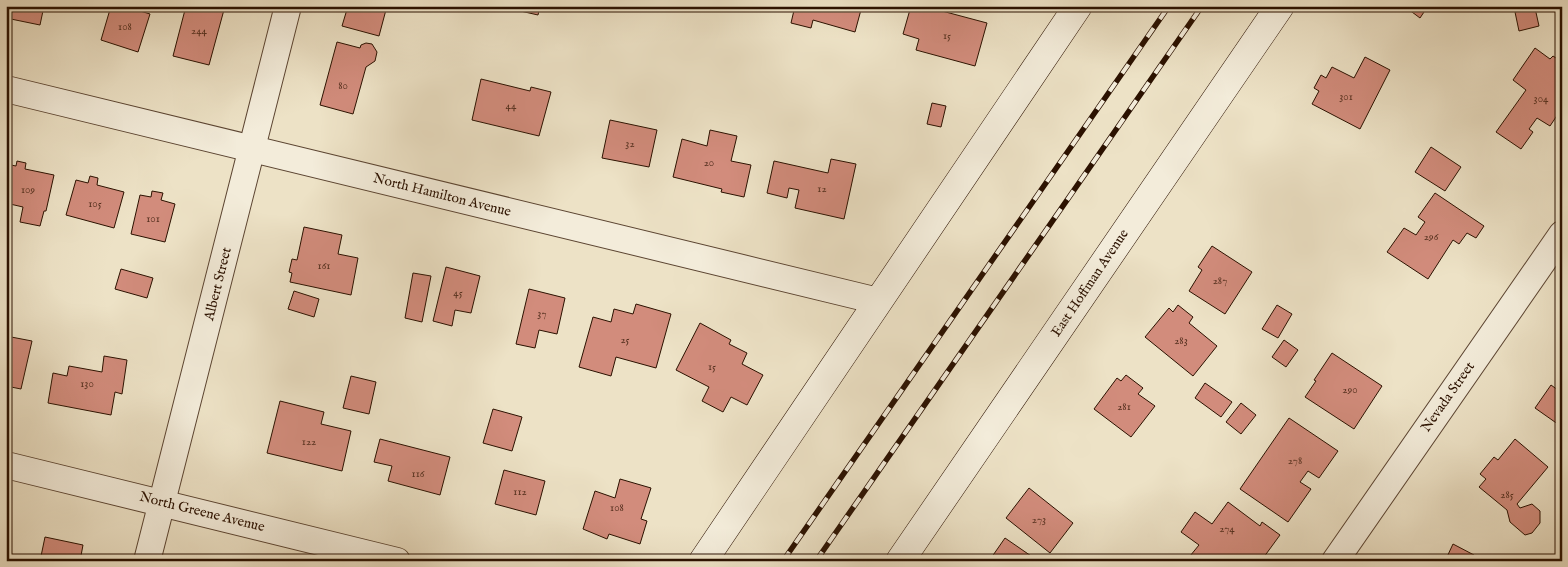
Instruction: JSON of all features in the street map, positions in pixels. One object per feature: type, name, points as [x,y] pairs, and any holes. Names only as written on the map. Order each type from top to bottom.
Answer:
[{"type":"street","name":"Albert Street","points":[[148,561],[288,6]]},
{"type":"street","points":[[703,561],[1078,6]]},
{"type":"street","name":"East Hoffman Avenue","points":[[900,561],[1280,6]]},
{"type":"street","name":"North Hamilton Avenue","points":[[6,89],[878,300]]},
{"type":"street","name":"Nevada Street","points":[[1335,561],[1554,259],[1562,234]]},
{"type":"street","name":"North Greene Avenue","points":[[6,465],[398,561]]},
{"type":"building","points":[[6,6],[44,6],[40,25],[6,18]]},
{"type":"building","points":[[111,6],[124,6],[150,14],[138,52],[101,40]]},
{"type":"building","points":[[186,6],[225,6],[209,65],[173,56]]},
{"type":"building","points":[[348,6],[387,6],[379,36],[342,26]]},
{"type":"building","points":[[517,6],[540,6],[538,15],[516,10]]},
{"type":"building","points":[[795,6],[862,6],[855,32],[813,20],[811,28],[791,23]]},
{"type":"building","points":[[911,6],[943,6],[942,11],[987,23],[975,66],[916,50],[919,39],[903,34]]},
{"type":"building","points":[[1404,6],[1428,6],[1420,18]]},
{"type":"building","points":[[1535,8],[1539,26],[1519,31],[1515,12]]},
{"type":"building","points":[[337,42],[360,48],[361,45],[366,43],[372,44],[377,52],[375,61],[366,67],[353,114],[320,105]]},
{"type":"building","points":[[1535,48],[1550,59],[1553,56],[1562,62],[1562,108],[1550,126],[1537,118],[1529,129],[1533,132],[1521,149],[1496,132],[1526,90],[1513,80]]},
{"type":"building","points":[[1365,57],[1390,70],[1360,129],[1312,104],[1319,91],[1314,88],[1321,75],[1326,78],[1332,67],[1354,78]]},
{"type":"building","points":[[481,79],[530,91],[531,87],[551,92],[539,136],[472,120]]},
{"type":"building","points":[[932,103],[946,106],[941,127],[927,124]]},
{"type":"building","points":[[610,120],[657,130],[649,167],[602,158]]},
{"type":"building","points":[[710,130],[737,136],[731,161],[751,165],[744,197],[721,192],[722,189],[673,177],[682,139],[707,146]]},
{"type":"building","points":[[1431,147],[1461,167],[1445,191],[1415,172]]},
{"type":"building","points":[[831,159],[856,164],[844,219],[795,208],[799,190],[789,188],[787,198],[767,193],[774,161],[828,173]]},
{"type":"building","points":[[17,161],[26,163],[25,169],[54,175],[46,211],[44,211],[40,226],[20,222],[23,207],[10,204],[6,216],[6,164],[16,166]]},
{"type":"building","points":[[90,176],[98,178],[97,185],[124,192],[114,228],[66,215],[76,180],[88,183]]},
{"type":"building","points":[[152,191],[163,193],[161,200],[175,204],[165,242],[131,234],[140,195],[151,197]]},
{"type":"building","points":[[1435,193],[1484,226],[1476,238],[1467,233],[1459,244],[1453,240],[1428,279],[1387,252],[1404,228],[1416,235],[1425,222],[1418,217]]},
{"type":"building","points":[[304,227],[342,235],[338,254],[358,258],[351,295],[290,282],[292,273],[289,272],[292,259],[297,260]]},
{"type":"building","points":[[1212,246],[1252,272],[1225,314],[1189,291],[1202,270],[1198,267]]},
{"type":"building","points":[[446,267],[480,276],[471,313],[455,310],[452,326],[433,321]]},
{"type":"building","points":[[121,269],[153,278],[147,298],[115,289]]},
{"type":"building","points":[[413,273],[431,276],[422,322],[405,318]]},
{"type":"building","points":[[529,289],[565,298],[557,334],[539,330],[535,348],[516,344]]},
{"type":"building","points":[[294,291],[319,299],[314,317],[288,309]]},
{"type":"building","points":[[636,304],[671,314],[656,368],[616,357],[611,376],[579,367],[593,317],[611,322],[614,309],[633,314]]},
{"type":"building","points":[[1178,305],[1193,317],[1189,323],[1217,346],[1193,376],[1145,337],[1169,308],[1173,312]]},
{"type":"building","points":[[1277,305],[1292,314],[1278,338],[1262,329]]},
{"type":"building","points":[[700,323],[731,340],[729,344],[747,353],[742,364],[763,375],[747,405],[731,397],[723,412],[702,401],[709,387],[676,370]]},
{"type":"building","points":[[6,336],[32,341],[21,389],[6,386]]},
{"type":"building","points":[[1284,340],[1298,350],[1286,367],[1272,357]]},
{"type":"building","points":[[1332,353],[1382,386],[1354,429],[1305,397]]},
{"type":"building","points":[[104,356],[127,360],[122,394],[115,392],[111,415],[48,403],[53,373],[67,376],[69,366],[102,372]]},
{"type":"building","points":[[1126,375],[1143,388],[1138,394],[1155,406],[1131,437],[1094,409],[1117,378],[1121,381]]},
{"type":"building","points":[[351,376],[376,382],[369,414],[343,408]]},
{"type":"building","points":[[1205,383],[1232,402],[1221,417],[1195,398]]},
{"type":"building","points":[[1551,385],[1562,393],[1562,427],[1535,408]]},
{"type":"building","points":[[280,401],[324,412],[321,424],[351,431],[342,471],[267,453]]},
{"type":"building","points":[[1241,403],[1256,415],[1241,434],[1226,422]]},
{"type":"building","points":[[493,409],[522,417],[512,451],[483,443]]},
{"type":"building","points":[[1289,418],[1338,451],[1319,478],[1308,471],[1300,482],[1311,489],[1288,522],[1240,489]]},
{"type":"building","points":[[380,439],[450,457],[440,495],[388,481],[392,466],[374,462]]},
{"type":"building","points":[[1515,439],[1548,467],[1517,504],[1520,508],[1532,504],[1540,511],[1540,523],[1532,533],[1525,535],[1510,522],[1507,510],[1479,487],[1486,479],[1480,474],[1494,457],[1498,460]]},
{"type":"building","points":[[504,470],[545,481],[536,515],[495,504]]},
{"type":"building","points":[[620,479],[651,488],[641,519],[647,521],[640,544],[609,534],[607,539],[583,529],[595,491],[615,498]]},
{"type":"building","points":[[1029,488],[1073,523],[1050,553],[1006,518]]},
{"type":"building","points":[[1228,502],[1260,526],[1262,522],[1280,535],[1261,561],[1253,558],[1252,561],[1248,561],[1243,557],[1240,561],[1196,561],[1190,556],[1199,545],[1181,532],[1195,512],[1212,524]]},
{"type":"building","points":[[45,537],[83,545],[80,561],[40,561]]},
{"type":"building","points":[[1005,538],[1034,558],[1032,561],[989,561]]},
{"type":"building","points":[[1453,544],[1474,555],[1471,561],[1450,561],[1446,559]]},
{"type":"railway","points":[[783,561],[1169,6]]},
{"type":"railway","points":[[816,561],[1202,6]]}]
